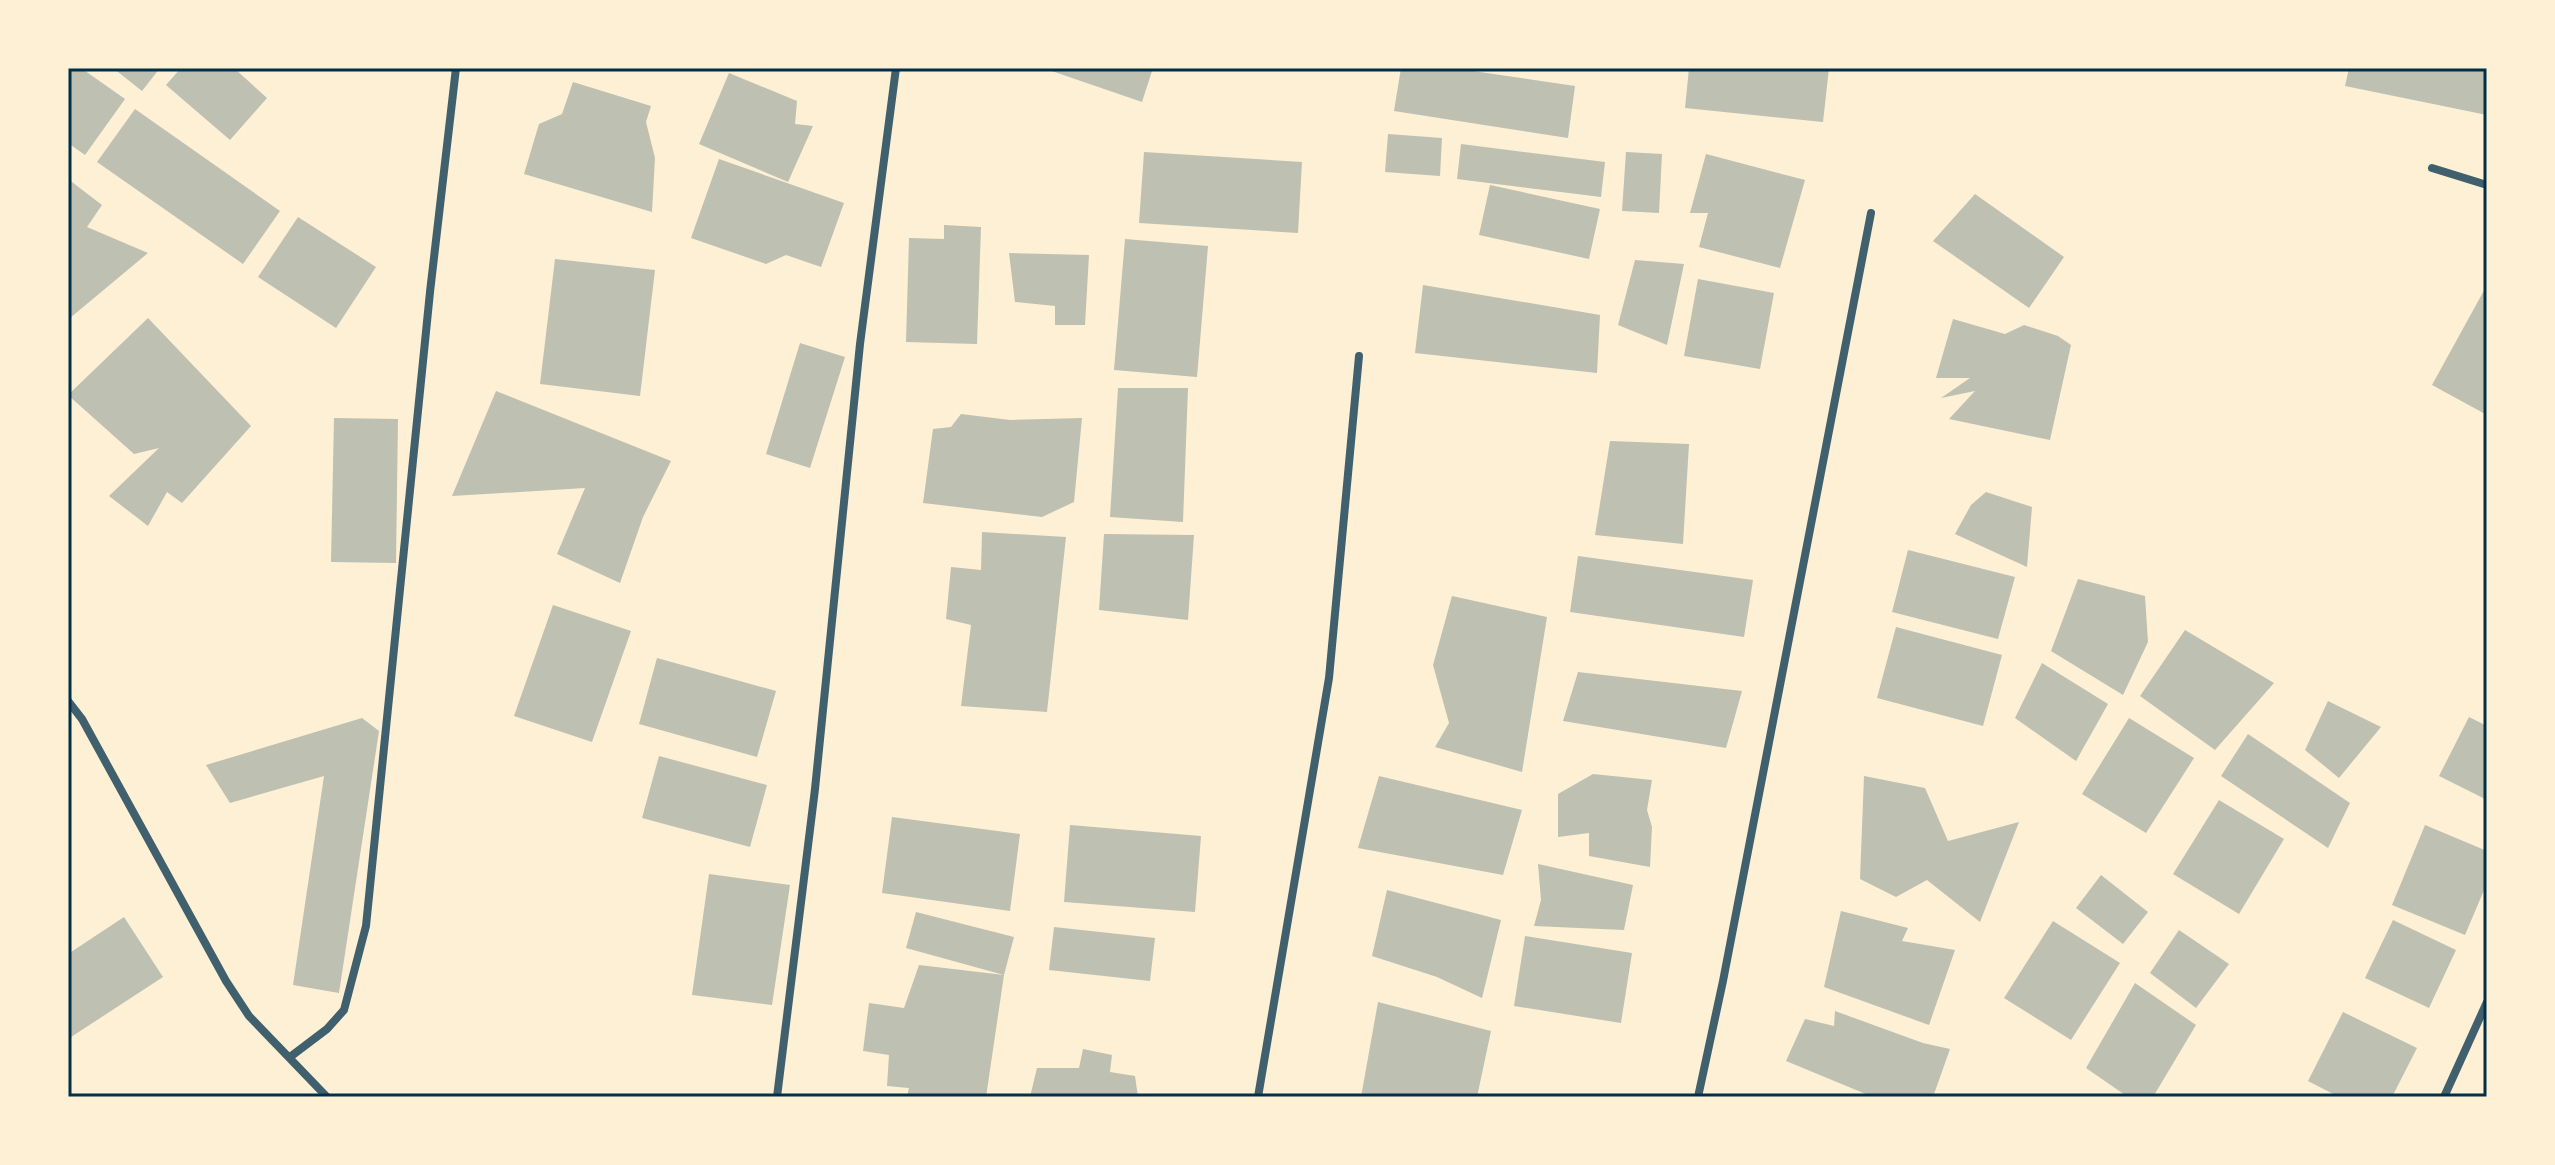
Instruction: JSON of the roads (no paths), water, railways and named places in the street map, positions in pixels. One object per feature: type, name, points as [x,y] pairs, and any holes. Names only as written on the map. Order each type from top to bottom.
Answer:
[{"type":"street","points":[[290,1057],[327,1029],[344,1010],[366,926],[430,292],[456,68]]},
{"type":"street","points":[[777,1097],[815,789],[860,344],[896,68]]},
{"type":"street","points":[[2432,168],[2487,185]]},
{"type":"street","points":[[1698,1097],[1871,213]]},
{"type":"street","points":[[1258,1097],[1329,678],[1359,356]]},
{"type":"street","points":[[68,701],[82,719],[226,981],[249,1016],[327,1097]]},
{"type":"street","points":[[2444,1097],[2487,1002]]}]
